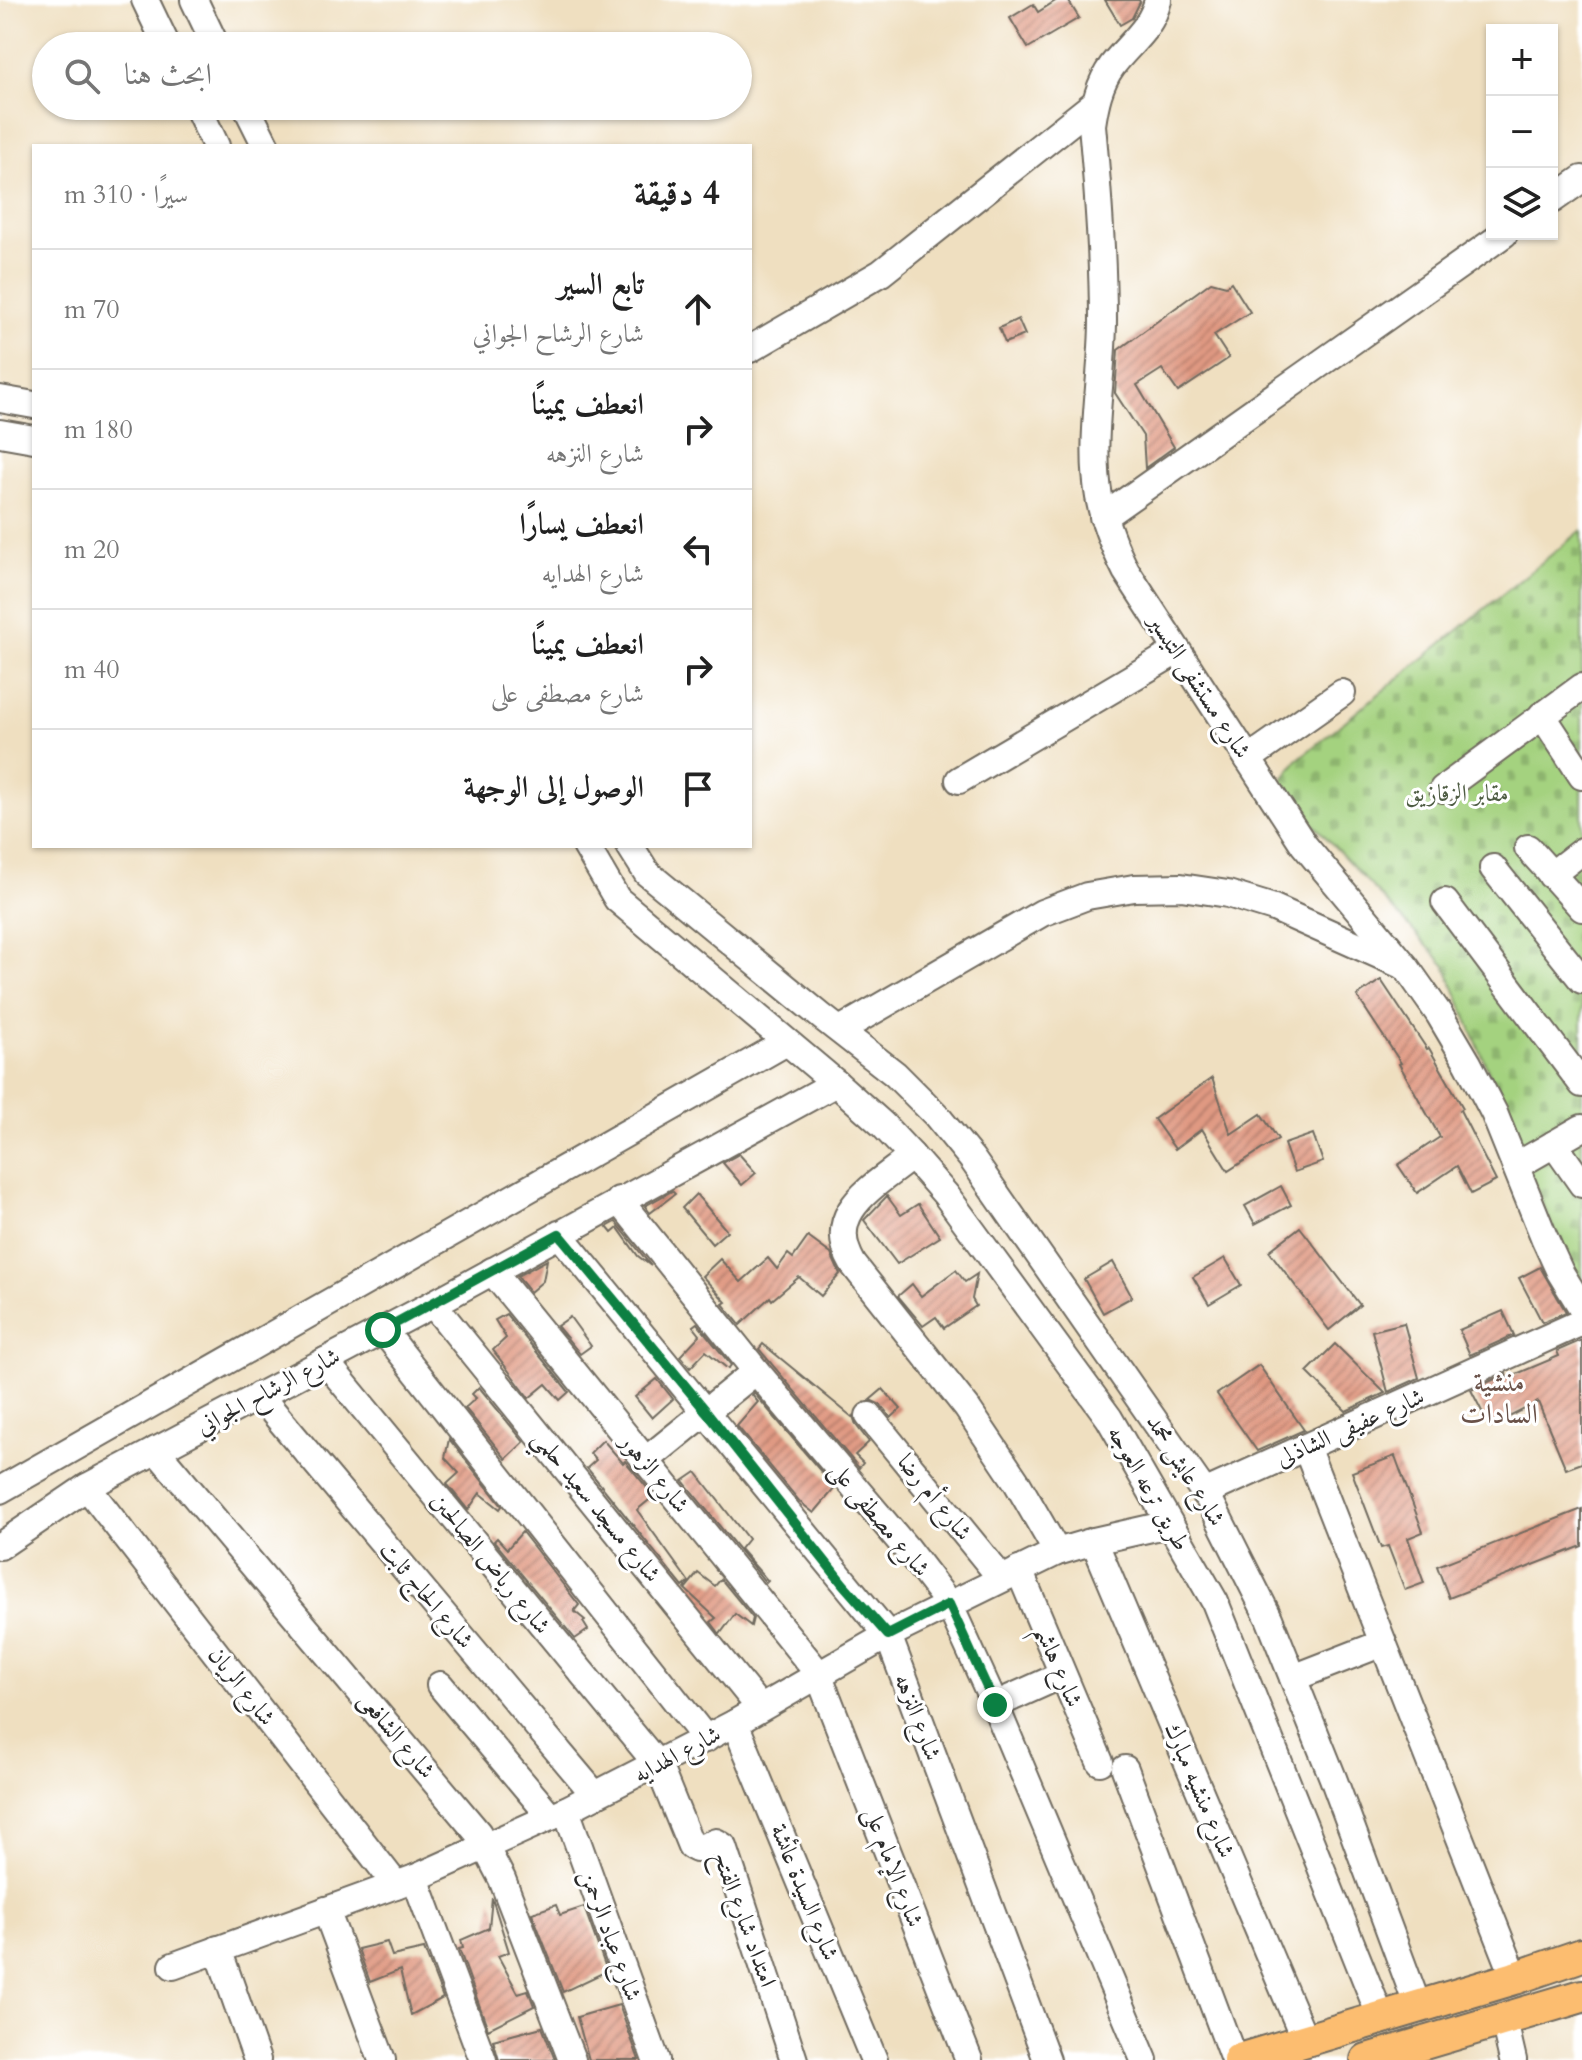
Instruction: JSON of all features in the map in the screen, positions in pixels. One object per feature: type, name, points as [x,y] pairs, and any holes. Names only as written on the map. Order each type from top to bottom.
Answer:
[{"type":"main road","points":[[1237,2060],[1515,1978],[1582,1955]]},
{"type":"main road","points":[[1367,2060],[1409,2054],[1582,1996]]},
{"type":"street","points":[[145,0],[160,32]]},
{"type":"street","points":[[194,0],[209,32]]},
{"type":"street","name":"شارع مستشفى التيسير","points":[[1158,0],[1149,25],[1112,66],[1101,84],[1092,125],[1103,324],[1096,471],[1103,517],[1112,545],[1304,845],[1406,967],[1439,1014],[1468,1063],[1516,1166],[1560,1272],[1582,1308]]},
{"type":"street","points":[[752,348],[881,273],[1095,103]]},
{"type":"street","points":[[204,120],[215,144]]},
{"type":"street","points":[[253,120],[265,144]]},
{"type":"street","points":[[1558,196],[1582,179]]},
{"type":"street","points":[[1103,517],[1495,240]]},
{"type":"street","points":[[0,399],[32,405]]},
{"type":"street","points":[[0,433],[32,439]]},
{"type":"street","points":[[959,780],[1177,651]]},
{"type":"street","points":[[1443,789],[1582,687]]},
{"type":"street","points":[[1248,759],[1342,693]]},
{"type":"street","points":[[1542,715],[1578,760]]},
{"type":"street","name":"طريق ترعه العوجه","points":[[587,848],[617,899],[836,1083],[912,1156],[946,1195],[1109,1418],[1215,1602],[1381,2018]]},
{"type":"street","name":"شارع عايش محمد","points":[[631,848],[647,873],[895,1074],[936,1115],[972,1159],[1204,1493],[1269,1618],[1418,2007]]},
{"type":"street","points":[[1528,848],[1582,908]]},
{"type":"street","points":[[1551,875],[1582,851]]},
{"type":"street","points":[[1493,868],[1582,980]]},
{"type":"street","points":[[831,1024],[1042,913],[1087,896],[1134,888],[1181,887],[1228,894],[1274,908],[1406,967]]},
{"type":"street","points":[[1445,902],[1582,1084]]},
{"type":"street","name":"شارع الرشاح الجواني","points":[[0,1490],[785,1043]]},
{"type":"street","name":"شارع الرشاح الجواني","points":[[0,1546],[87,1487],[433,1304],[836,1083]]},
{"type":"street","points":[[1516,1166],[1582,1128]]},
{"type":"street","points":[[1554,1144],[1582,1184]]},
{"type":"street","points":[[912,1156],[851,1207],[844,1221],[842,1236],[845,1251],[967,1408],[1016,1481],[1057,1552]]},
{"type":"street","name":"شارع مصطفى على","points":[[619,1200],[949,1604],[995,1705],[1144,2060]]},
{"type":"street","name":"شارع النزهه","points":[[559,1234],[706,1411],[843,1584],[888,1635],[1047,2060]]},
{"type":"street","name":"شارع الزهور","points":[[492,1271],[818,1673]]},
{"type":"street","name":"شارع مسجد سعيد حلمي","points":[[433,1304],[760,1708]]},
{"type":"street","name":"شارع عفيفى الشاذلى","points":[[1204,1493],[1582,1322]]},
{"type":"street","points":[[383,1330],[706,1739]]},
{"type":"street","name":"شارع رياض الصالحىن","points":[[325,1361],[658,1765]]},
{"type":"street","points":[[645,1461],[756,1371]]},
{"type":"street","name":"شارع الحاج ثابت","points":[[259,1395],[595,1795]]},
{"type":"street","name":"شارع أم رضا","points":[[869,1416],[1010,1574]]},
{"type":"street","points":[[1306,1447],[1515,1978]]},
{"type":"street","name":"شارع الشافعى","points":[[156,1450],[487,1847],[572,2060]]},
{"type":"street","name":"شارع الريان","points":[[87,1487],[406,1882],[483,2060]]},
{"type":"street","name":"شارع الهدايه","points":[[173,1966],[406,1882],[487,1847],[658,1765],[888,1635],[1057,1552],[1169,1524]]},
{"type":"street","name":"شارع منشيه مبارك","points":[[1094,1541],[1305,2040]]},
{"type":"street","name":"شارع هاشم","points":[[1010,1574],[1113,1765],[1237,2060]]},
{"type":"street","points":[[1293,1678],[1383,1643]]},
{"type":"street","name":"شارع الإمام على","points":[[818,1673],[969,2060]]},
{"type":"street","points":[[995,1705],[1062,1675]]},
{"type":"street","name":"شارع عباد الرحمن","points":[[440,1685],[559,1813],[656,2060]]},
{"type":"street","name":"شارع السيدة عائشة","points":[[735,1723],[874,2060]]},
{"type":"street","name":"امتداد شارع الفتح","points":[[658,1765],[691,1846],[697,1849],[716,1842],[724,1847],[794,2060]]},
{"type":"street","points":[[326,1910],[382,2060]]},
{"type":"street","points":[[218,1949],[257,2060]]},
{"type":"street","points":[[1504,2021],[1513,2060]]},
{"type":"green space","name":"مقابر الزقازيق","points":[[1582,530],[1582,1300],[1445,965],[1278,786],[1297,760]]},
{"type":"building","points":[[1057,0],[1068,0],[1079,18],[1028,48],[1010,18],[1033,4],[1038,12]]},
{"type":"building","points":[[1105,0],[1140,2],[1132,18],[1120,25]]},
{"type":"building","points":[[1211,282],[1226,286],[1231,282],[1250,312],[1214,335],[1229,358],[1178,392],[1162,369],[1137,385],[1174,447],[1145,468],[1143,436],[1115,393],[1118,350]]},
{"type":"building","points":[[1018,319],[1025,335],[1005,343],[999,328]]},
{"type":"building","points":[[1381,980],[1429,1048],[1463,1108],[1460,1110],[1496,1181],[1471,1194],[1457,1166],[1417,1193],[1398,1165],[1440,1137],[1401,1063],[1357,996]]},
{"type":"building","points":[[1212,1078],[1231,1134],[1261,1114],[1278,1139],[1228,1171],[1202,1129],[1175,1149],[1154,1119]]},
{"type":"building","points":[[1313,1134],[1323,1162],[1294,1172],[1284,1144]]},
{"type":"building","points":[[739,1154],[756,1173],[742,1185],[723,1163]]},
{"type":"building","points":[[1281,1186],[1291,1205],[1255,1224],[1245,1206]]},
{"type":"building","points":[[672,1191],[675,1194],[650,1213],[645,1206]]},
{"type":"building","points":[[696,1194],[727,1231],[712,1244],[682,1208]]},
{"type":"building","points":[[887,1196],[901,1215],[918,1204],[940,1237],[897,1264],[864,1220]]},
{"type":"building","points":[[616,1222],[651,1266],[638,1256],[618,1228],[612,1233],[607,1227]]},
{"type":"building","points":[[1300,1227],[1360,1305],[1329,1330],[1269,1251]]},
{"type":"building","points":[[808,1237],[831,1254],[840,1274],[821,1296],[799,1277],[772,1300],[770,1297],[740,1325],[723,1304],[726,1302],[702,1276],[720,1259],[741,1282],[768,1258],[777,1269],[788,1254],[793,1258]]},
{"type":"building","points":[[1225,1258],[1241,1285],[1209,1304],[1193,1277]]},
{"type":"building","points":[[547,1260],[543,1281],[530,1292],[517,1276]]},
{"type":"building","points":[[1113,1262],[1132,1297],[1103,1313],[1084,1279]]},
{"type":"building","points":[[1540,1267],[1566,1312],[1542,1322],[1519,1278]]},
{"type":"building","points":[[956,1270],[965,1282],[977,1274],[972,1299],[976,1306],[944,1328],[936,1317],[923,1326],[898,1296],[912,1284],[921,1296]]},
{"type":"building","points":[[1503,1311],[1514,1335],[1470,1355],[1459,1330]]},
{"type":"building","points":[[506,1314],[569,1392],[560,1400],[546,1384],[529,1398],[493,1350],[506,1338],[495,1320]]},
{"type":"building","points":[[570,1317],[591,1346],[580,1354],[557,1326]]},
{"type":"building","points":[[697,1323],[731,1365],[728,1369],[706,1351],[690,1368],[680,1356],[700,1335],[693,1326]]},
{"type":"building","points":[[1404,1323],[1419,1378],[1388,1392],[1372,1331]]},
{"type":"building","points":[[1582,1340],[1582,1463],[1566,1469],[1538,1402],[1490,1427],[1471,1390],[1559,1356],[1557,1351]]},
{"type":"building","points":[[763,1344],[853,1416],[869,1442],[855,1455],[863,1463],[859,1468],[759,1349]]},
{"type":"building","points":[[1335,1344],[1385,1393],[1346,1411],[1307,1372]]},
{"type":"building","points":[[1259,1365],[1304,1430],[1257,1451],[1217,1394]]},
{"type":"building","points":[[657,1379],[673,1399],[652,1418],[635,1397]]},
{"type":"building","points":[[479,1387],[524,1442],[506,1459],[465,1408],[476,1398],[472,1394]]},
{"type":"building","points":[[883,1389],[901,1409],[891,1418],[881,1405],[870,1400]]},
{"type":"building","points":[[754,1393],[835,1488],[814,1513],[800,1502],[737,1426],[758,1402],[752,1395]]},
{"type":"building","points":[[449,1439],[502,1506],[500,1509],[480,1493],[468,1510],[447,1484],[459,1473],[445,1458]]},
{"type":"building","points":[[603,1440],[654,1496],[637,1510],[689,1582],[683,1587],[587,1468],[596,1460],[590,1453]]},
{"type":"building","points":[[1395,1456],[1423,1532],[1408,1538],[1424,1583],[1405,1590],[1388,1546],[1381,1548],[1352,1472]]},
{"type":"building","points":[[696,1472],[748,1539],[740,1549],[768,1581],[766,1583],[683,1481]]},
{"type":"building","points":[[1582,1509],[1582,1546],[1449,1598],[1437,1566]]},
{"type":"building","points":[[522,1532],[579,1605],[574,1611],[585,1620],[583,1622],[588,1630],[575,1639],[494,1541],[497,1538],[507,1549]]},
{"type":"building","points":[[698,1573],[715,1586],[721,1579],[753,1618],[751,1626],[735,1614],[720,1634],[711,1622],[716,1618],[685,1589]]},
{"type":"building","points":[[492,1898],[509,1952],[498,1956],[518,1993],[528,1990],[534,2006],[488,2029],[459,1949],[463,1948],[461,1940],[489,1928]]},
{"type":"building","points":[[556,1905],[560,1915],[584,1907],[607,1971],[563,1992],[532,1913]]},
{"type":"building","points":[[387,1942],[392,1956],[424,1949],[443,1998],[411,2015],[400,1970],[370,1982],[358,1949]]},
{"type":"building","points":[[619,2005],[639,2060],[589,2060],[577,2017]]},
{"type":"building","points":[[542,2027],[555,2060],[499,2060],[493,2040]]},
{"type":"district","name":"منشية السادات","points":[[1499,1397]]},
{"type":"route","points":[[383,1330],[559,1234],[706,1411],[843,1584],[888,1635],[949,1604],[995,1705]]}]
